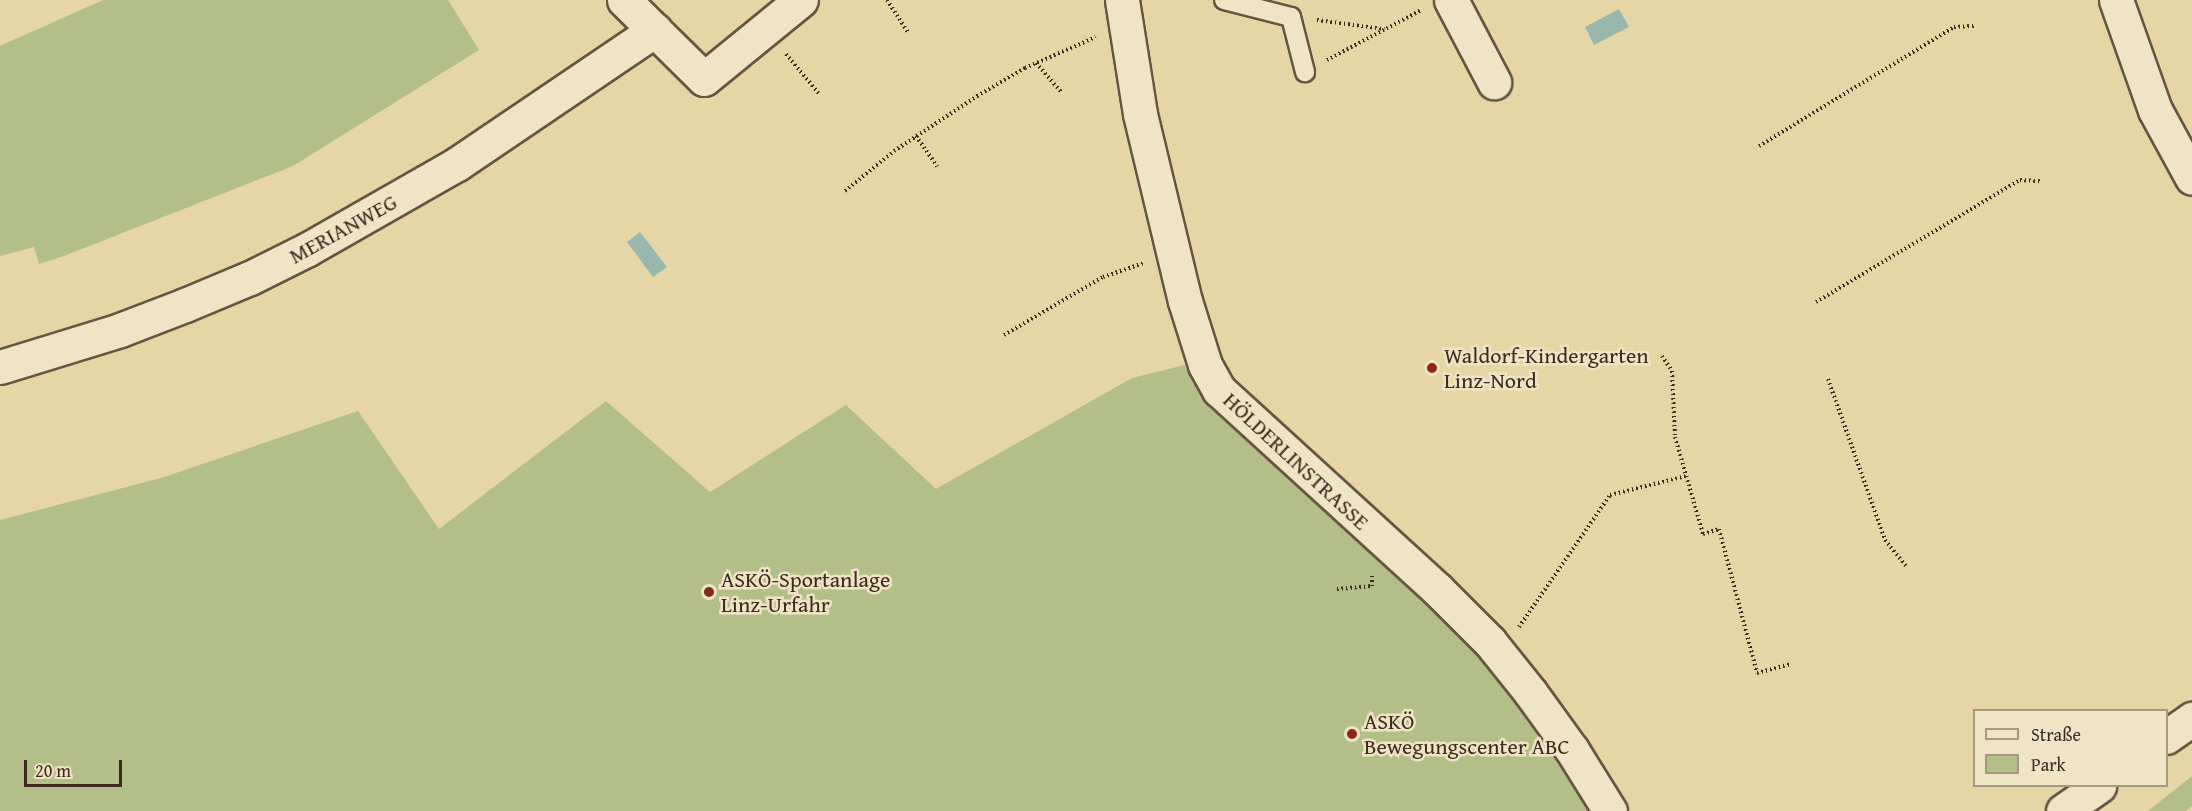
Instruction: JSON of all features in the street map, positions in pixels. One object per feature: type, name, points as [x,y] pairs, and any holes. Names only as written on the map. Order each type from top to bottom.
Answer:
[{"type":"street","points":[[624,0],[704,79],[801,0]]},
{"type":"street","points":[[2115,0],[2155,111],[2181,135],[2192,178]]},
{"type":"street","points":[[1440,3],[1494,82]]},
{"type":"street","name":"HÖLDERLINSTRASSE","points":[[1123,11],[1140,114],[1195,339],[1205,365],[1219,390],[1437,589],[1490,642],[1544,711],[1610,811]]},
{"type":"street","name":"MERIANWEG","points":[[0,367],[164,314],[250,278],[298,254],[458,164],[655,30]]},
{"type":"street","points":[[2168,736],[2192,719]]},
{"type":"street","points":[[2063,811],[2098,787]]},
{"type":"lane","points":[[1224,0],[1291,17],[1312,68]]},
{"type":"path","points":[[887,0],[908,32]]},
{"type":"path","points":[[1312,68],[1440,3]]},
{"type":"path","points":[[844,191],[916,136],[977,96],[1036,63],[1096,37],[1123,11]]},
{"type":"path","points":[[1291,17],[1385,29]]},
{"type":"path","points":[[1759,146],[1954,27],[1976,26]]},
{"type":"path","points":[[782,50],[820,95]]},
{"type":"path","points":[[1036,63],[1061,92]]},
{"type":"path","points":[[916,136],[937,166]]},
{"type":"path","points":[[1816,302],[2020,180],[2042,181]]},
{"type":"path","points":[[1004,335],[1103,277],[1123,268],[1174,255]]},
{"type":"path","points":[[1662,356],[1672,371],[1675,437],[1703,534],[1719,529],[1757,673],[1790,664]]},
{"type":"path","points":[[1828,379],[1886,540],[1906,566]]},
{"type":"path","points":[[1518,628],[1610,495],[1686,476]]},
{"type":"path","points":[[1337,589],[1372,586]]},
{"type":"green space","points":[[103,0],[448,0],[479,50],[293,166],[39,264],[34,247],[0,256],[0,46]]},
{"type":"green space","name":"ASKÖ-Sportanlage Linz-Urfahr","points":[[1185,365],[1191,379],[1202,394],[1465,637],[1505,682],[1539,729],[1591,811],[0,811],[0,520],[161,478],[358,411],[439,529],[606,401],[710,492],[846,405],[936,489],[1132,378]]},
{"type":"green space","points":[[2192,776],[2192,806],[2186,811],[2148,811]]},
{"type":"water","points":[[1619,9],[1629,27],[1594,45],[1585,27]]},
{"type":"water","points":[[640,232],[667,267],[653,277],[627,242]]},
{"type":"place","name":"Waldorf-Kindergarten Linz-Nord","points":[[1432,368]]},
{"type":"place","name":"ASKÖ-Sportanlage Linz-Urfahr","points":[[709,592]]},
{"type":"place","name":"ASKÖ Bewegungscenter ABC","points":[[1352,734]]}]
